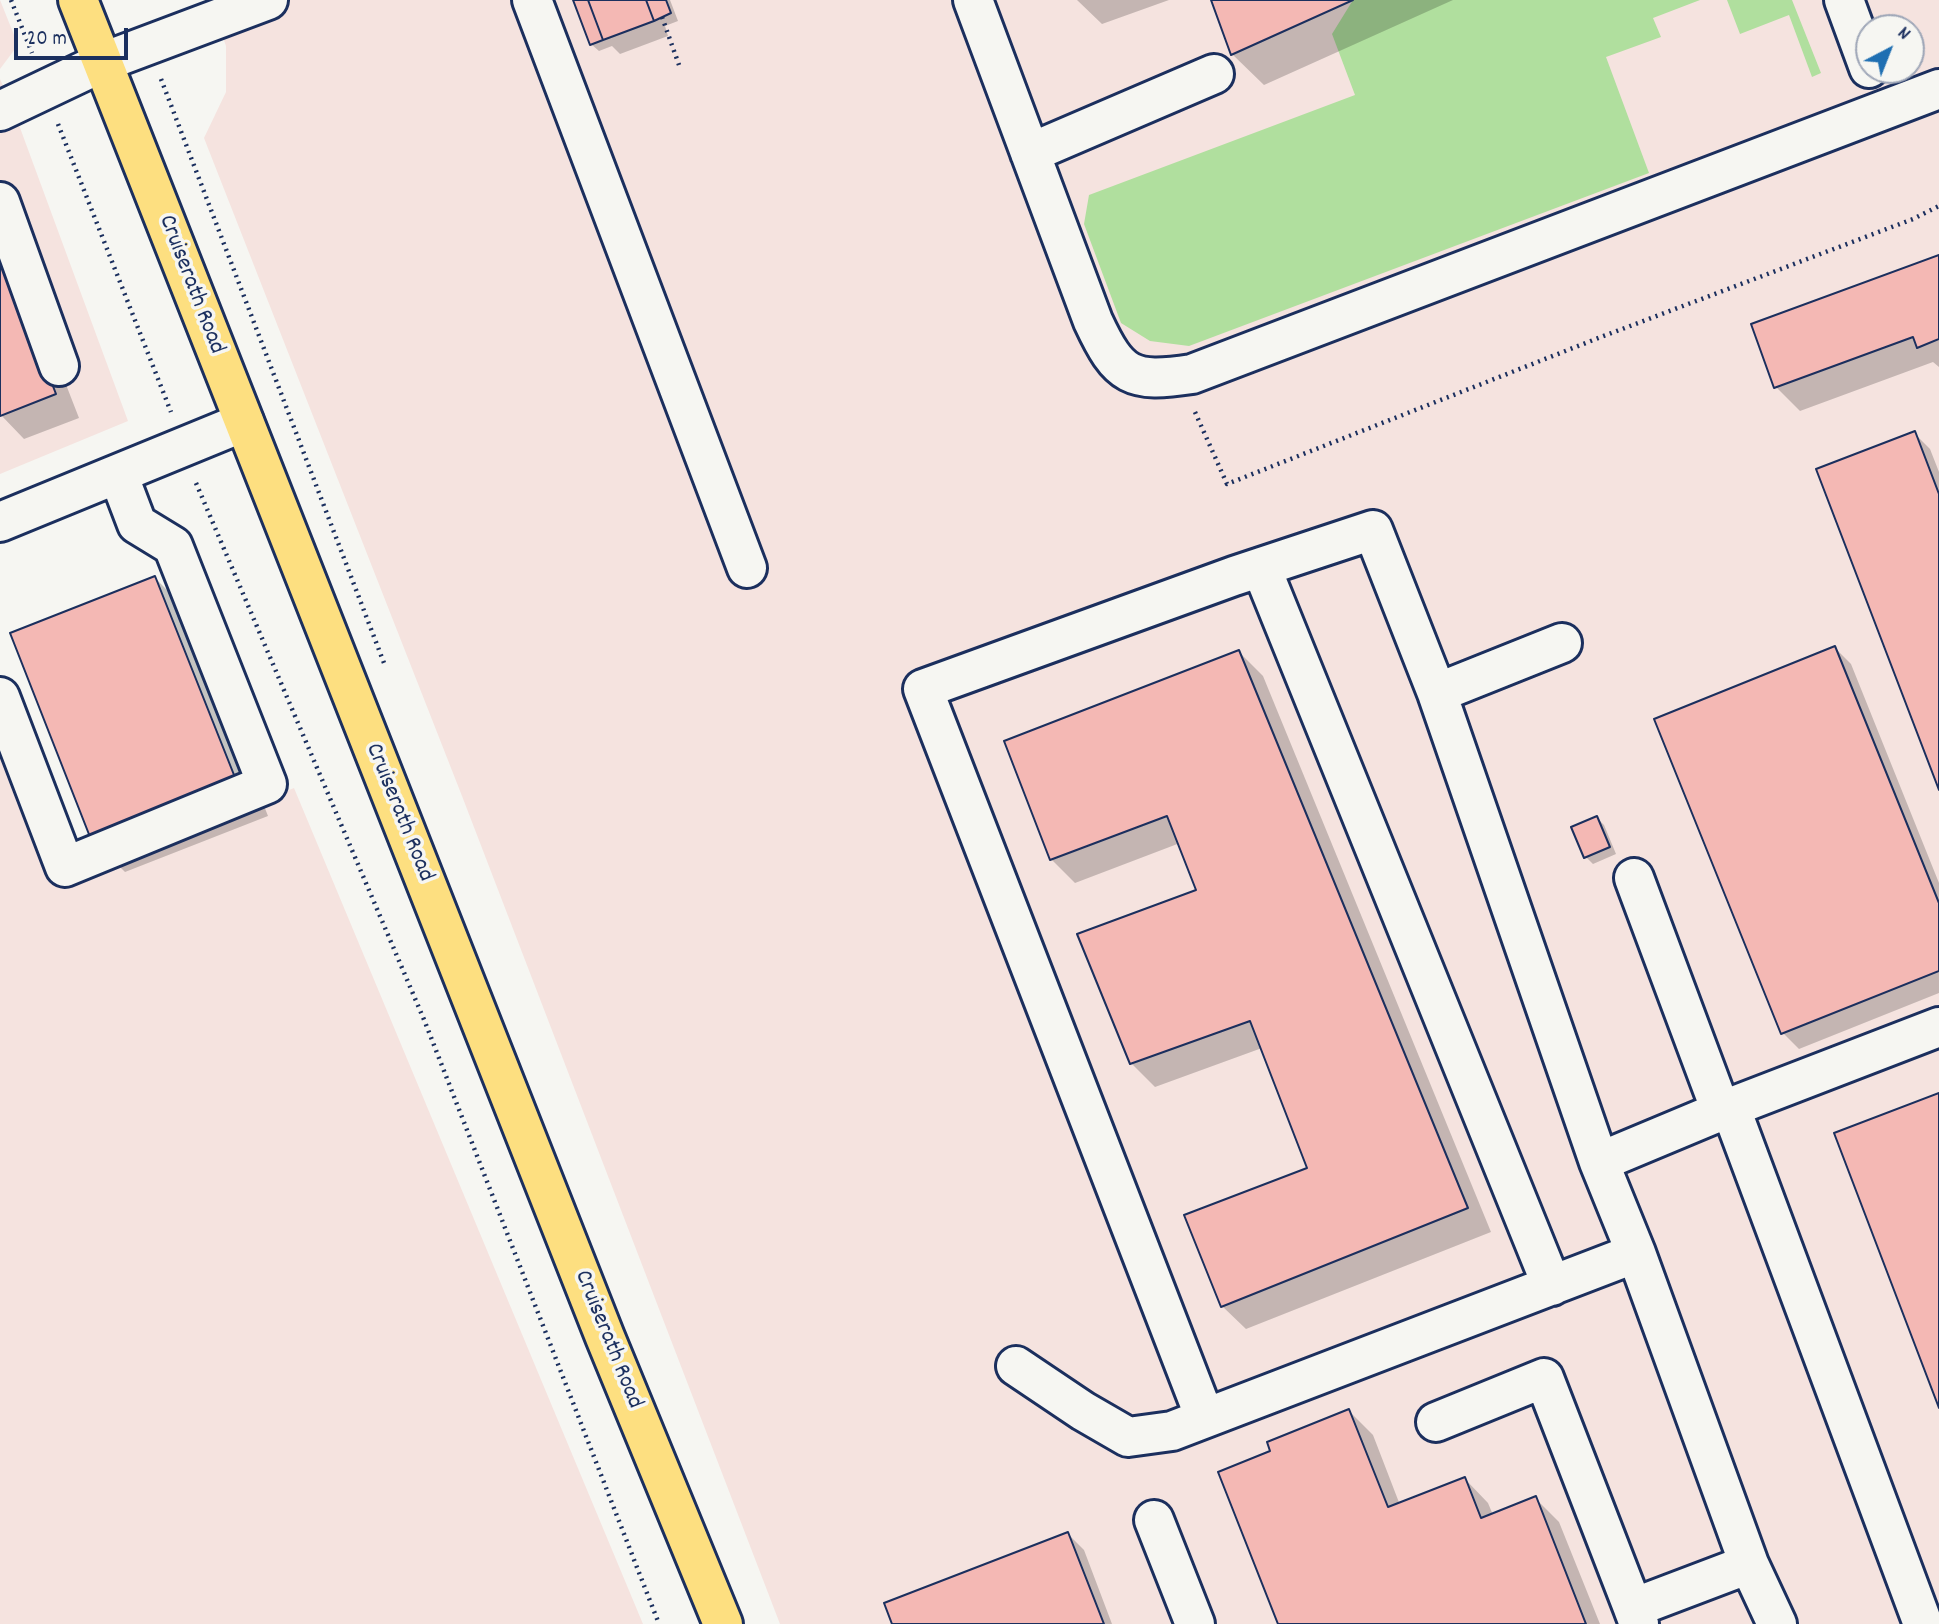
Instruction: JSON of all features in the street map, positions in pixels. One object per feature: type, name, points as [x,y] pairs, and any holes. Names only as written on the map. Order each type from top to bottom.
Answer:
[{"type":"main road","name":"Cruiserath Road","points":[[78,0],[605,1337],[723,1624]]},
{"type":"lane","points":[[0,111],[103,62],[268,0]]},
{"type":"lane","points":[[531,0],[747,568]]},
{"type":"lane","points":[[973,0],[1104,345],[1125,371],[1156,379],[1205,369],[1939,89]]},
{"type":"lane","points":[[1844,0],[1855,30]]},
{"type":"lane","points":[[1030,153],[1214,74]]},
{"type":"lane","points":[[1875,84],[1884,109]]},
{"type":"lane","points":[[0,202],[59,366]]},
{"type":"lane","points":[[0,522],[244,422]]},
{"type":"lane","points":[[0,697],[65,867],[267,784],[173,547],[137,524],[118,474]]},
{"type":"lane","points":[[1205,1418],[923,689],[1373,530],[1437,693],[1599,1162],[1636,1253],[1749,1564],[1777,1624]]},
{"type":"lane","points":[[1261,568],[1552,1286]]},
{"type":"lane","points":[[1437,693],[1562,643]]},
{"type":"lane","points":[[1634,877],[1923,1624]]},
{"type":"lane","points":[[1599,1162],[1939,1027]]},
{"type":"lane","points":[[1016,1366],[1083,1411],[1128,1437],[1172,1431],[1636,1253]]},
{"type":"lane","points":[[1436,1422],[1544,1378],[1636,1616],[1749,1564]]},
{"type":"lane","points":[[1154,1520],[1195,1624]]},
{"type":"path","points":[[11,0],[161,383],[202,500],[425,1022],[659,1624]]},
{"type":"path","points":[[662,17],[679,65]]},
{"type":"path","points":[[148,44],[387,670]]},
{"type":"path","points":[[1179,376],[1227,484],[1614,332],[1913,219],[1939,206]]},
{"type":"shaded area","points":[[0,0],[18,45],[0,69]]},
{"type":"shaded area","points":[[210,0],[1939,0],[1939,1624],[780,1624],[462,796],[204,138],[226,92],[226,46]]},
{"type":"shaded area","points":[[0,79],[128,421],[0,474]]},
{"type":"shaded area","points":[[0,744],[54,883],[294,788],[643,1624],[0,1624]]},
{"type":"green space","points":[[1353,0],[1700,0],[1653,18],[1661,37],[1606,57],[1649,173],[1189,346],[1150,341],[1121,323],[1084,224],[1089,195],[1355,95],[1332,34]]},
{"type":"green space","points":[[1727,0],[1792,0],[1821,73],[1812,77],[1789,15],[1740,34]]},
{"type":"building","points":[[573,0],[588,0],[603,40],[590,45]]},
{"type":"building","points":[[588,0],[646,0],[654,21],[603,40]]},
{"type":"building","points":[[646,0],[666,0],[671,13],[654,21]]},
{"type":"building","points":[[1211,0],[1353,0],[1231,55]]},
{"type":"building","points":[[0,248],[56,394],[0,416]]},
{"type":"building","points":[[1939,255],[1939,339],[1917,348],[1913,337],[1774,388],[1751,324]]},
{"type":"building","points":[[1915,431],[1939,494],[1939,790],[1816,469]]},
{"type":"building","points":[[155,576],[238,785],[92,842],[10,633]]},
{"type":"building","points":[[1835,646],[1939,903],[1939,971],[1781,1034],[1654,719]]},
{"type":"building","points":[[1239,650],[1468,1208],[1221,1307],[1184,1215],[1307,1168],[1250,1021],[1130,1064],[1077,934],[1196,890],[1167,816],[1050,860],[1004,741]]},
{"type":"building","points":[[1597,816],[1610,847],[1584,858],[1571,827]]},
{"type":"building","points":[[1939,1093],[1939,1408],[1834,1133]]},
{"type":"building","points":[[1349,1409],[1388,1507],[1465,1477],[1481,1518],[1536,1496],[1586,1624],[1278,1624],[1218,1472],[1270,1451],[1267,1442]]},
{"type":"building","points":[[1068,1532],[1104,1624],[892,1624],[884,1603]]}]
